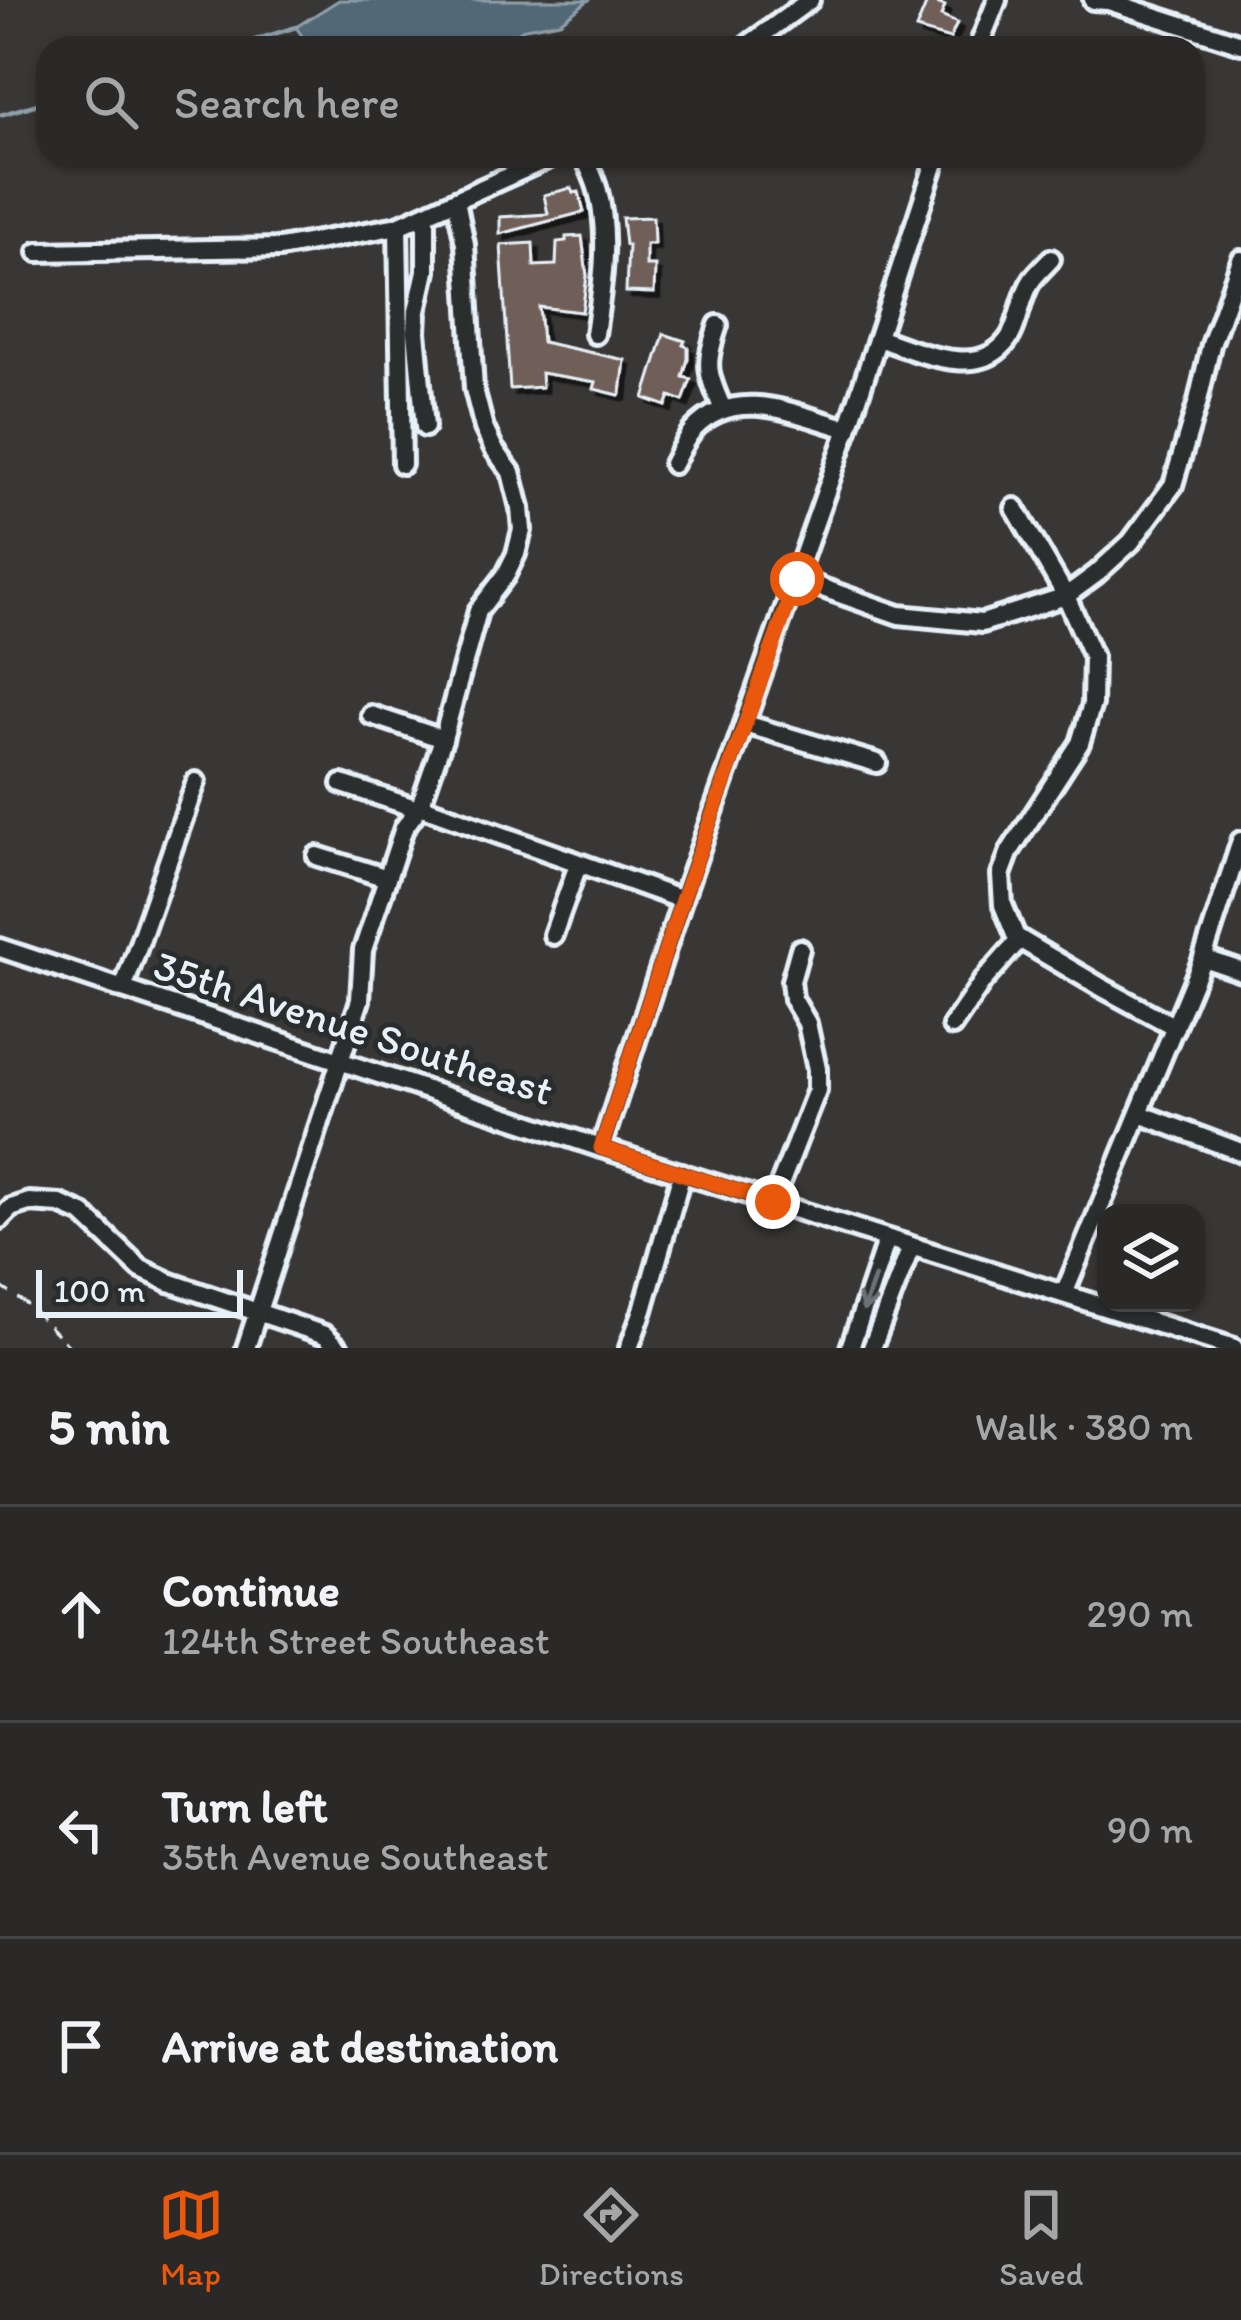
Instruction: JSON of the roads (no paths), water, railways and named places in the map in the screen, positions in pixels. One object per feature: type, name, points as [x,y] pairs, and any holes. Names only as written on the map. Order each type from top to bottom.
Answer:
[{"type":"street","points":[[760,36],[810,0]]},
{"type":"street","points":[[983,36],[997,0]]},
{"type":"street","points":[[1093,0],[1241,44]]},
{"type":"street","points":[[38,252],[280,248],[398,226],[528,168]]},
{"type":"street","points":[[589,168],[603,216],[602,285],[595,334]]},
{"type":"street","points":[[601,1148],[933,168]]},
{"type":"street","points":[[246,1348],[360,1000],[363,950],[387,878],[443,739],[478,611],[505,576],[522,530],[511,472],[484,428],[474,389],[465,244],[457,200]]},
{"type":"street","points":[[425,427],[416,332],[427,264],[426,214]]},
{"type":"street","points":[[398,226],[402,464]]},
{"type":"street","points":[[878,338],[952,362],[986,355],[1010,336],[1031,281],[1052,259]]},
{"type":"street","points":[[797,579],[899,615],[982,623],[1066,596],[1131,542],[1173,485],[1211,345],[1241,260]]},
{"type":"street","points":[[718,325],[707,355],[723,410]]},
{"type":"street","points":[[673,464],[693,430],[728,406],[760,404],[848,429]]},
{"type":"street","points":[[1015,508],[1066,596],[1093,657],[1092,704],[1080,743],[1010,851],[1001,875],[1004,905],[1018,938],[1175,1027]]},
{"type":"street","points":[[371,715],[443,739]]},
{"type":"street","points":[[745,724],[878,763]]},
{"type":"street","points":[[123,988],[196,782]]},
{"type":"street","points":[[342,784],[682,900]]},
{"type":"street","points":[[1064,1294],[1203,958],[1241,841]]},
{"type":"street","points":[[317,856],[387,878]]},
{"type":"street","points":[[553,934],[578,865]]},
{"type":"street","points":[[952,1026],[1018,938]]},
{"type":"street","name":"35th Avenue Southeast","points":[[0,948],[601,1148],[1234,1348]]},
{"type":"street","points":[[773,1202],[817,1090],[807,1024],[790,981],[800,949]]},
{"type":"street","points":[[1203,958],[1241,971]]},
{"type":"street","points":[[1140,1114],[1241,1152]]},
{"type":"street","points":[[629,1348],[682,1173]]},
{"type":"street","points":[[0,1219],[11,1208],[29,1202],[60,1204],[83,1214],[140,1269],[325,1335],[339,1348]]},
{"type":"street","points":[[850,1348],[887,1239]]},
{"type":"street","points":[[872,1348],[911,1246]]},
{"type":"water","points":[[339,0],[589,0],[560,22],[525,28],[512,36],[302,36],[296,27]]},
{"type":"waterway","points":[[268,36],[296,27]]},
{"type":"waterway","points":[[0,115],[36,104]]}]
